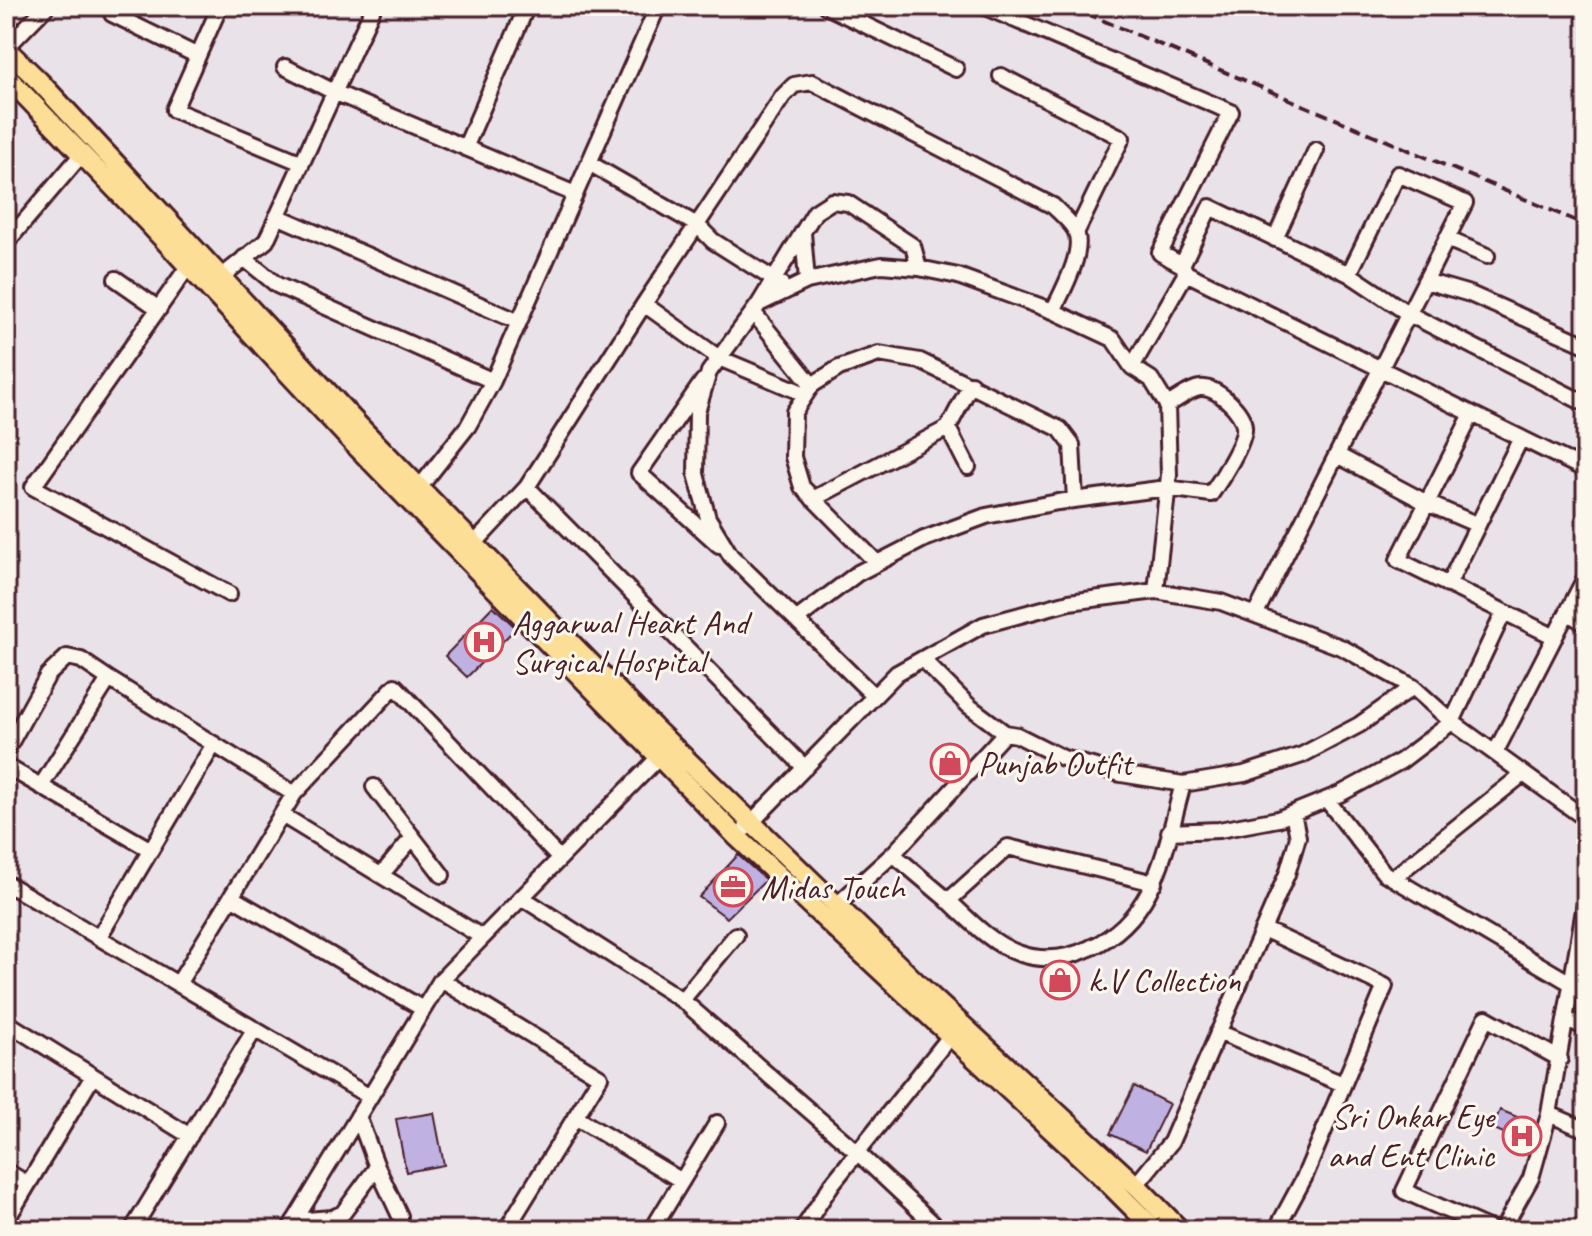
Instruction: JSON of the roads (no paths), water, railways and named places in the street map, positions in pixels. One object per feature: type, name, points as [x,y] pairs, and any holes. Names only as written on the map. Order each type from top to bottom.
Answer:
[{"type":"main road","points":[[6,49],[39,81],[355,445],[665,751],[751,823],[837,905],[955,1030],[1155,1230]]},
{"type":"main road","points":[[6,76],[82,154],[193,259]]},
{"type":"main road","points":[[214,282],[474,544],[665,751],[737,837],[1136,1185],[1180,1230]]},
{"type":"street","points":[[6,49],[47,6]]},
{"type":"street","points":[[220,6],[174,110],[302,163]]},
{"type":"street","points":[[214,282],[266,241],[374,6]]},
{"type":"street","points":[[465,148],[527,6]]},
{"type":"street","points":[[419,488],[468,426],[493,381],[658,6]]},
{"type":"street","points":[[826,6],[956,69]]},
{"type":"street","points":[[983,6],[1231,112],[1160,253],[1184,269],[1586,470]]},
{"type":"street","points":[[112,14],[198,56]]},
{"type":"street","points":[[285,67],[334,92],[575,194]]},
{"type":"street","points":[[1001,76],[1122,138],[1077,231]]},
{"type":"street","points":[[474,544],[527,487],[644,304],[783,96],[794,85],[812,82],[1053,206],[1077,231],[1079,243],[1071,273],[1053,311]]},
{"type":"street","points":[[1275,239],[1316,150]]},
{"type":"street","points":[[6,243],[82,154]]},
{"type":"street","points":[[589,163],[697,225],[713,241],[790,289]]},
{"type":"street","points":[[1256,613],[1465,203],[1398,174],[1349,274]]},
{"type":"street","points":[[874,696],[731,556],[639,473],[756,308],[815,212],[832,201],[848,203],[913,246],[919,268]]},
{"type":"street","points":[[1132,367],[1184,269],[1210,207],[1349,274],[1409,314],[1586,404]]},
{"type":"street","points":[[277,216],[519,322]]},
{"type":"street","points":[[803,233],[807,281]]},
{"type":"street","points":[[1447,239],[1487,256]]},
{"type":"street","points":[[881,265],[913,246]]},
{"type":"street","points":[[244,258],[277,285],[493,381]]},
{"type":"street","points":[[193,259],[33,487],[229,594]]},
{"type":"street","points":[[756,308],[807,281],[881,265],[919,268],[958,276],[1053,311],[1113,339],[1132,367],[1151,379],[1167,405],[1167,488],[1156,591]]},
{"type":"street","points":[[116,279],[159,309]]},
{"type":"street","points":[[1425,281],[1470,294],[1586,345]]},
{"type":"street","points":[[644,304],[719,358],[808,389]]},
{"type":"street","points":[[756,308],[808,389]]},
{"type":"street","points":[[877,563],[802,487],[793,457],[794,412],[808,389],[839,368],[879,354],[920,361],[1060,429],[1072,445],[1075,500]]},
{"type":"street","points":[[709,372],[697,412],[696,474],[708,518],[731,556]]},
{"type":"street","points":[[813,499],[948,428],[971,384]]},
{"type":"street","points":[[797,619],[858,573],[924,539],[986,516],[1167,488],[1211,494],[1242,440],[1245,428],[1240,414],[1211,389],[1198,388],[1167,405]]},
{"type":"street","points":[[1472,414],[1398,560],[1555,637]]},
{"type":"street","points":[[948,428],[968,467]]},
{"type":"street","points":[[1448,585],[1521,438]]},
{"type":"street","points":[[1337,455],[1427,503],[1478,525]]},
{"type":"street","points":[[527,487],[805,768]]},
{"type":"street","points":[[1495,753],[1586,576]]},
{"type":"street","points":[[737,837],[897,673],[983,625],[1069,602],[1156,591],[1221,602],[1343,648],[1413,687],[1452,722],[1586,819]]},
{"type":"street","points":[[1169,832],[1219,830],[1278,819],[1327,800],[1401,761],[1452,722],[1504,612]]},
{"type":"street","points":[[1568,613],[1586,624]]},
{"type":"street","points":[[6,751],[48,675],[67,657],[81,660],[294,794]]},
{"type":"street","points":[[922,659],[969,706],[1005,733],[1017,735],[1063,758],[1121,774],[1183,784],[1244,774],[1302,755],[1359,725],[1413,687]]},
{"type":"street","points":[[41,786],[109,679]]},
{"type":"street","points":[[178,984],[294,794],[395,686],[559,858]]},
{"type":"street","points":[[837,905],[893,854],[1005,733]]},
{"type":"street","points":[[99,937],[214,744]]},
{"type":"street","points":[[292,1226],[441,980],[665,751]]},
{"type":"street","points":[[6,766],[151,850]]},
{"type":"street","points":[[1393,878],[1523,774]]},
{"type":"street","points":[[893,854],[979,929],[1017,953],[1048,959],[1074,955],[1105,942],[1131,920],[1154,883],[1183,784]]},
{"type":"street","points":[[374,787],[442,875]]},
{"type":"street","points":[[1327,800],[1384,873],[1572,984]]},
{"type":"street","points":[[1136,1185],[1171,1142],[1287,874],[1298,837],[1293,813]]},
{"type":"street","points":[[282,815],[482,937]]},
{"type":"street","points":[[381,875],[413,837]]},
{"type":"street","points":[[948,901],[1008,847],[1154,883]]},
{"type":"street","points":[[6,883],[370,1097]]},
{"type":"street","points":[[231,897],[423,1009]]},
{"type":"street","points":[[521,897],[682,1000],[857,1152],[933,1227]]},
{"type":"street","points":[[1502,1230],[1531,1178],[1549,1114],[1586,898]]},
{"type":"street","points":[[1263,929],[1385,986],[1304,1178],[1276,1230]]},
{"type":"street","points":[[682,1000],[736,935]]},
{"type":"street","points":[[441,980],[600,1077],[506,1230]]},
{"type":"street","points":[[1492,1230],[1404,1191],[1486,1018],[1560,1059]]},
{"type":"street","points":[[1567,1019],[1586,1028]]},
{"type":"street","points":[[6,1022],[190,1136]]},
{"type":"street","points":[[132,1230],[255,1029]]},
{"type":"street","points":[[802,1230],[832,1184],[955,1030]]},
{"type":"street","points":[[1218,1032],[1343,1084]]},
{"type":"street","points":[[6,1221],[93,1076]]},
{"type":"street","points":[[1549,1114],[1586,1130]]},
{"type":"street","points":[[358,1116],[400,1216]]},
{"type":"street","points":[[575,1117],[682,1181]]},
{"type":"street","points":[[652,1230],[717,1123]]},
{"type":"street","points":[[292,1226],[343,1213],[377,1167]]},
{"type":"street","points":[[6,1171],[28,1184]]},
{"type":"railway","points":[[1069,6],[1586,225]]},
{"type":"place","name":"Aggarwal Heart And Surgical Hospital","points":[[484,642]]},
{"type":"place","name":"Punjab Outfit","points":[[950,763]]},
{"type":"place","name":"Midas Touch","points":[[733,887]]},
{"type":"place","name":"k.V Collection","points":[[1060,980]]},
{"type":"place","name":"Sri Onkar Eye and Ent Clinic","points":[[1522,1136]]}]
